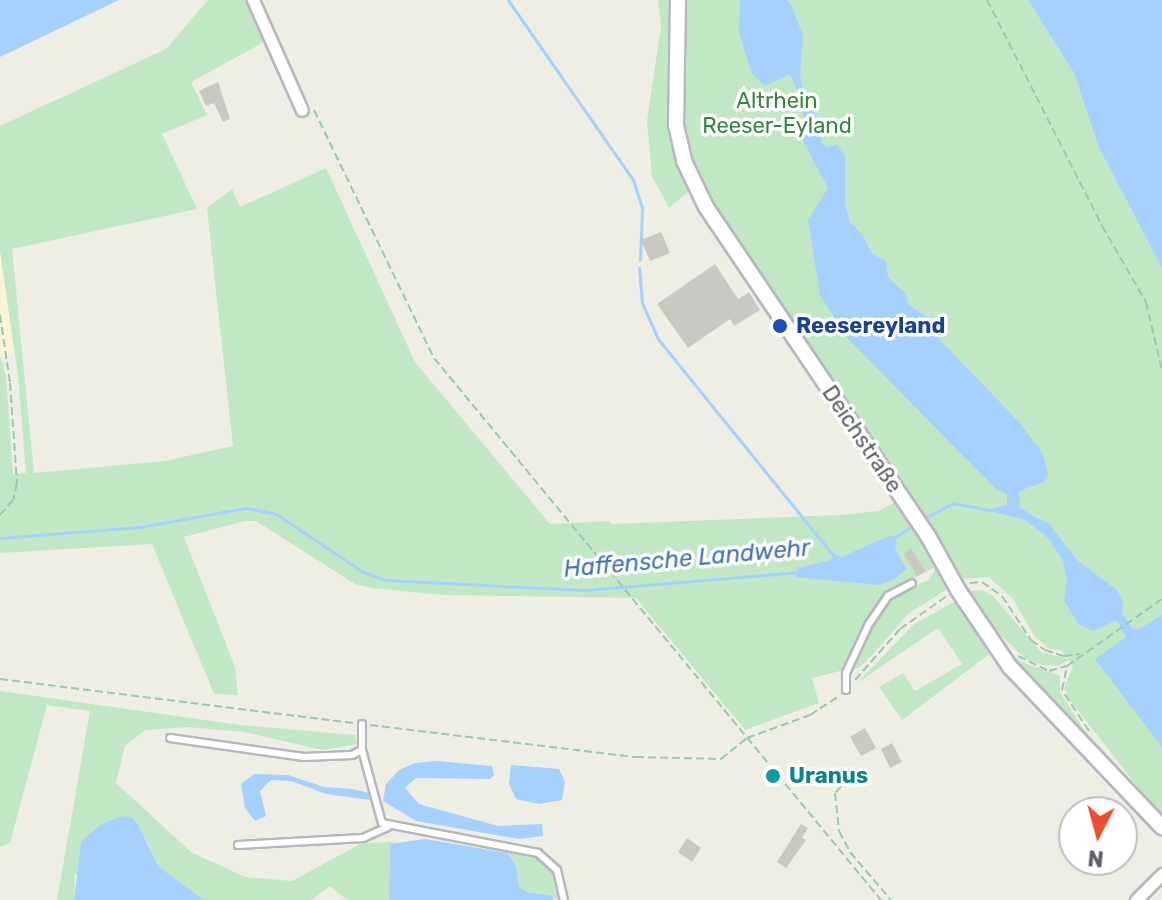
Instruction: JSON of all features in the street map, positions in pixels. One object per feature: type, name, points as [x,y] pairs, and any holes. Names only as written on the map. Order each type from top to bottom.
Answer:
[{"type":"street","points":[[253,0],[302,110]]},
{"type":"street","name":"Deichstraße","points":[[678,0],[676,125],[684,161],[697,190],[928,536],[987,636],[1034,696],[1162,827]]},
{"type":"street","points":[[1136,900],[1162,874]]},
{"type":"lane","points":[[846,690],[846,673],[869,624],[894,591],[912,583]]},
{"type":"lane","points":[[362,724],[362,750],[378,816],[388,827]]},
{"type":"lane","points":[[170,738],[304,757],[352,755],[362,750]]},
{"type":"lane","points":[[238,845],[363,838],[388,827],[488,841],[538,853],[557,870],[564,900]]},
{"type":"path","points":[[987,0],[1102,226],[1146,302],[1162,370]]},
{"type":"path","points":[[308,98],[434,358],[881,900]]},
{"type":"path","points":[[0,315],[10,383],[17,483],[13,500],[0,515]]},
{"type":"path","points":[[0,679],[636,757],[721,759],[747,738],[810,715],[846,690],[908,623],[977,581],[990,586],[1008,603],[1031,640],[1053,654],[1080,654]]},
{"type":"path","points":[[1013,651],[1024,661],[1049,671],[1067,666],[1162,599]]},
{"type":"path","points":[[1067,666],[1062,690],[1089,732]]},
{"type":"path","points":[[857,768],[835,793],[839,831],[850,852],[891,900]]},
{"type":"green space","name":"Altrhein Reeser-Eyland","points":[[208,0],[246,0],[266,41],[191,82],[207,115],[162,134],[197,209],[12,249],[34,473],[165,461],[233,446],[207,208],[232,189],[240,207],[326,168],[415,362],[550,524],[609,521],[611,524],[840,515],[879,511],[907,496],[705,196],[687,150],[682,120],[684,0],[1028,0],[1074,73],[1098,146],[1162,268],[1162,818],[1069,699],[1064,688],[1073,666],[1069,660],[1058,666],[1042,665],[1026,659],[987,623],[971,591],[982,590],[993,596],[1041,652],[1068,659],[1061,650],[1050,649],[1035,637],[1013,599],[989,577],[960,579],[947,559],[946,590],[909,613],[866,662],[850,672],[874,623],[894,595],[929,580],[937,566],[886,594],[864,628],[844,670],[812,678],[819,703],[745,730],[636,598],[443,595],[372,588],[355,584],[256,521],[245,521],[184,537],[235,667],[238,695],[214,694],[152,544],[0,553],[0,356],[6,376],[13,474],[26,473],[18,375],[0,252],[0,126],[166,49]]},
{"type":"green space","points":[[658,0],[672,0],[670,142],[689,191],[669,208],[652,176],[647,121],[661,26]]},
{"type":"green space","points":[[956,601],[992,652],[902,720],[879,687],[903,673],[915,691],[962,664],[938,628],[857,683],[914,624]]},
{"type":"green space","points":[[1004,648],[1022,662],[1060,676],[1060,692],[1097,751],[1017,666]]},
{"type":"green space","points":[[0,691],[240,725],[355,735],[357,744],[323,750],[244,732],[188,727],[145,730],[125,746],[116,783],[191,852],[245,877],[292,881],[362,843],[395,842],[390,845],[389,900],[347,900],[330,886],[311,900],[204,900],[159,867],[146,839],[75,875],[74,900],[57,900],[90,711],[47,705],[10,843],[0,847]]},
{"type":"green space","points":[[520,852],[540,858],[554,871],[560,900],[526,892],[519,886],[516,866],[509,853]]},
{"type":"sand","points":[[0,252],[14,353],[2,357],[0,356]]},
{"type":"water","points":[[0,0],[119,0],[0,57]]},
{"type":"water","points":[[740,0],[787,0],[791,4],[803,36],[800,75],[803,91],[798,92],[790,74],[765,86],[752,74],[739,33]]},
{"type":"water","points":[[1028,0],[1162,0],[1162,268],[1098,146],[1074,73]]},
{"type":"water","points":[[806,99],[816,116],[822,143],[827,147],[837,145],[845,156],[845,205],[850,222],[861,233],[872,254],[886,261],[888,277],[906,294],[908,304],[928,318],[940,340],[1019,422],[1043,454],[1048,475],[1044,482],[1019,491],[1020,508],[1049,524],[1078,561],[1116,589],[1122,599],[1123,615],[1132,628],[1138,630],[1162,615],[1162,747],[1095,659],[1126,637],[1117,620],[1093,631],[1078,624],[1064,600],[1067,583],[1063,561],[1048,538],[1025,520],[986,510],[1007,505],[1007,494],[997,490],[848,339],[820,295],[808,220],[828,188],[803,141],[806,123],[799,101]]},
{"type":"water","points":[[892,535],[897,542],[895,549],[907,569],[891,581],[878,585],[796,577],[798,568],[831,560],[833,554],[841,557]]},
{"type":"water","points":[[437,761],[492,766],[494,775],[490,779],[416,778],[405,788],[419,804],[498,826],[542,824],[543,836],[519,839],[416,821],[383,801],[386,784],[399,770],[415,763]]},
{"type":"water","points":[[511,765],[559,769],[565,782],[562,800],[539,804],[516,799],[509,784]]},
{"type":"water","points":[[254,774],[288,775],[324,787],[352,789],[369,793],[370,800],[326,794],[291,781],[271,780],[260,791],[266,816],[255,821],[245,808],[241,784]]},
{"type":"water","points":[[122,816],[132,818],[138,825],[159,867],[204,900],[74,900],[81,842],[100,825]]},
{"type":"water","points":[[425,839],[508,853],[516,866],[519,886],[526,892],[553,896],[553,900],[389,900],[390,844]]},
{"type":"building","points":[[218,82],[230,119],[223,122],[214,103],[206,106],[199,91]]},
{"type":"building","points":[[661,232],[670,253],[650,261],[641,240]]},
{"type":"building","points":[[715,264],[738,299],[749,292],[760,310],[734,326],[730,319],[688,348],[657,304]]},
{"type":"building","points":[[911,548],[925,571],[917,576],[904,554]]},
{"type":"building","points":[[865,728],[876,748],[861,756],[850,737]]},
{"type":"building","points":[[892,743],[902,762],[890,768],[881,749]]},
{"type":"building","points":[[801,824],[808,828],[802,838],[806,840],[786,868],[777,862]]},
{"type":"building","points":[[687,838],[701,848],[692,862],[678,852]]},
{"type":"waterway","points":[[508,0],[633,180],[642,208],[640,260]]},
{"type":"waterway","points":[[639,268],[642,303],[658,339],[833,555]]},
{"type":"waterway","points":[[923,519],[953,503],[990,510]]},
{"type":"waterway","name":"Haffensche Landwehr","points":[[0,538],[140,527],[246,508],[276,514],[363,572],[386,580],[585,590],[801,572]]},
{"type":"waterway","name":"Haffensche Landwehr","points":[[894,538],[909,528]]},
{"type":"place","name":"Reesereyland","points":[[780,326]]},
{"type":"place","name":"Uranus","points":[[773,776]]}]
